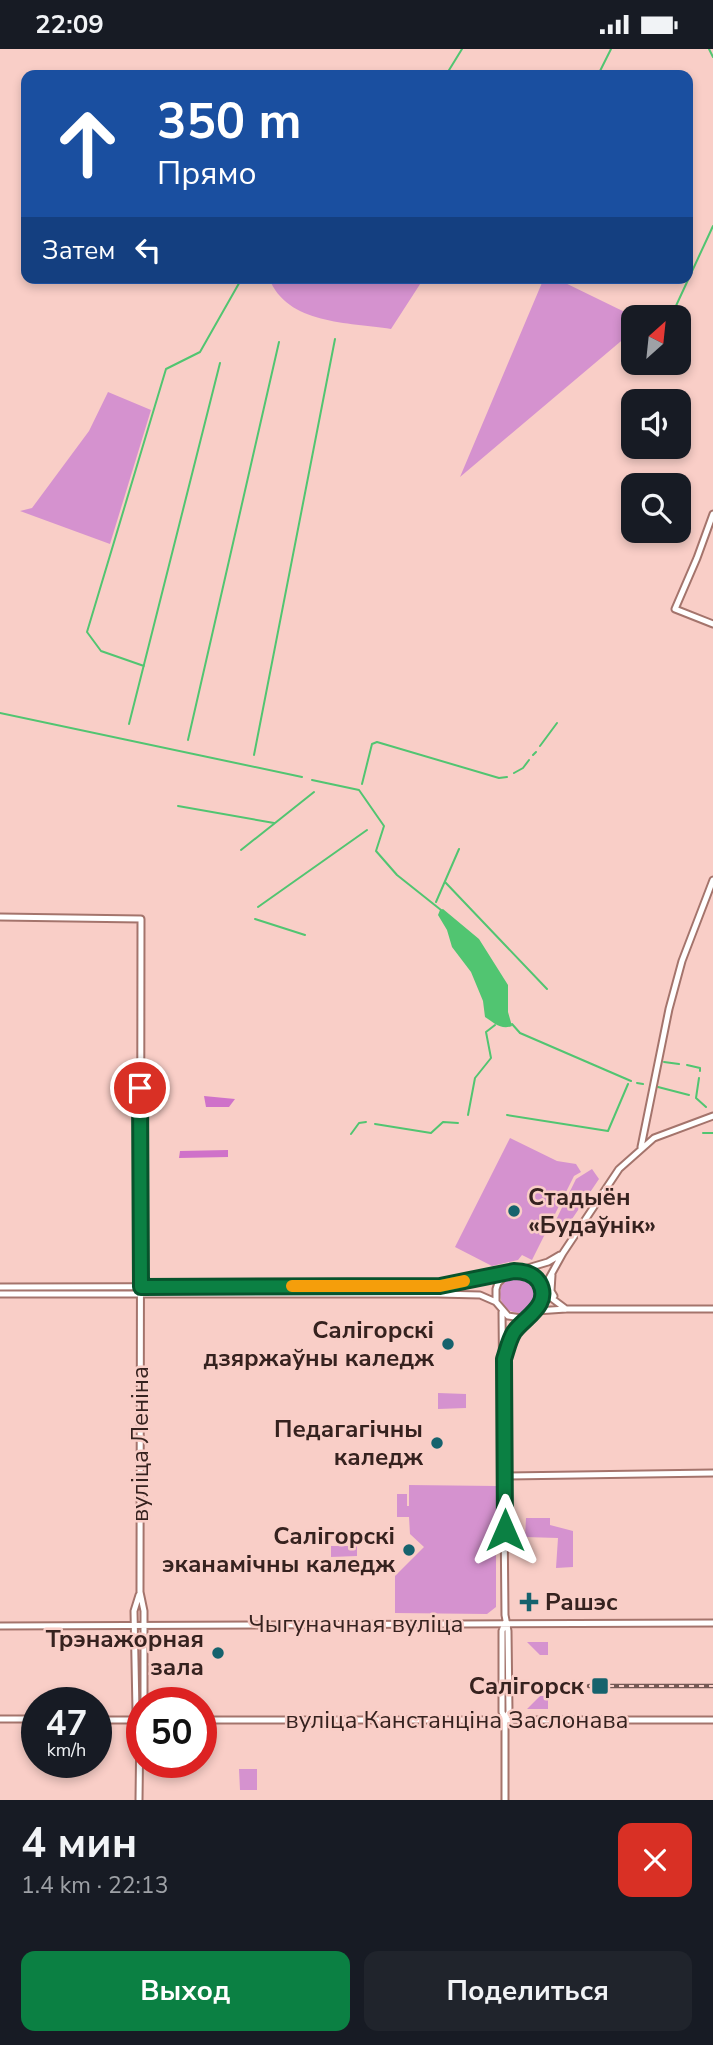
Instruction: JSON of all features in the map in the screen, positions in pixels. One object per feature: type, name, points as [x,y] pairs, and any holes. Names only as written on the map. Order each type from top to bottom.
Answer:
[{"type":"main road","points":[[713,514],[675,609],[713,624]]},
{"type":"main road","points":[[641,1147],[682,961],[713,880]]},
{"type":"main road","name":"вуліца Леніна","points":[[0,917],[141,919],[140,1592],[144,1611],[144,1687]]},
{"type":"main road","points":[[542,1291],[562,1253],[619,1169],[654,1138],[713,1116]]},
{"type":"main road","points":[[0,1287],[440,1286],[548,1262],[562,1253]]},
{"type":"main road","points":[[505,1800],[505,1719],[509,1712],[508,1631],[505,1623],[504,1359],[502,1312],[495,1295],[498,1283],[511,1272],[529,1273],[540,1284],[542,1291],[536,1311]]},
{"type":"main road","points":[[552,1274],[551,1291],[566,1309]]},
{"type":"main road","points":[[542,1291],[556,1299]]},
{"type":"main road","points":[[0,1294],[438,1294],[480,1295],[496,1302]]},
{"type":"main road","points":[[504,1359],[514,1332],[536,1311],[713,1309]]},
{"type":"main road","points":[[502,1312],[514,1318],[528,1316]]},
{"type":"main road","points":[[505,1476],[713,1473]]},
{"type":"main road","name":"вуліца Леніна","points":[[136,1687],[134,1611],[140,1592]]},
{"type":"main road","name":"Чыгуначная вуліца","points":[[0,1626],[713,1623]]},
{"type":"main road","points":[[0,1719],[21,1719]]},
{"type":"main road","name":"вуліца Канстанціна Заслонава","points":[[217,1720],[713,1720]]},
{"type":"main road","name":"вуліца Леніна","points":[[139,1800],[140,1778]]},
{"type":"shaded area","points":[[273,284],[420,284],[391,329],[321,319],[290,305]]},
{"type":"shaded area","points":[[541,284],[567,284],[621,310],[621,341],[460,477]]},
{"type":"shaded area","points":[[108,392],[151,410],[110,544],[20,511],[32,508],[89,431]]},
{"type":"shaded area","points":[[443,909],[479,939],[508,985],[508,1012],[512,1026],[495,1024],[485,1017],[483,1001],[471,972],[452,947],[447,930],[438,915]]},
{"type":"shaded area","points":[[204,1096],[235,1099],[229,1107],[206,1107]]},
{"type":"shaded area","name":"Стадыён «Будаўнік»","points":[[510,1138],[557,1161],[576,1164],[581,1172],[574,1176],[552,1220],[551,1228],[532,1260],[522,1255],[518,1260],[492,1266],[455,1247]]},
{"type":"shaded area","points":[[228,1150],[228,1157],[179,1158],[180,1151]]},
{"type":"shaded area","points":[[592,1169],[599,1179],[570,1222],[555,1222],[576,1179]]},
{"type":"shaded area","points":[[519,1275],[533,1280],[538,1294],[533,1308],[519,1313],[505,1308],[500,1294],[505,1280]]},
{"type":"shaded area","points":[[438,1393],[466,1394],[466,1408],[438,1409]]},
{"type":"shaded area","points":[[409,1485],[496,1486],[496,1607],[487,1614],[395,1613],[395,1576],[424,1547],[410,1534],[409,1517],[397,1517],[397,1494],[407,1494],[409,1506]]},
{"type":"shaded area","points":[[526,1518],[550,1518],[550,1525],[573,1531],[573,1567],[556,1568],[558,1538],[525,1537]]},
{"type":"shaded area","points":[[331,1546],[357,1546],[357,1556],[331,1557]]},
{"type":"shaded area","points":[[527,1642],[548,1642],[548,1655],[540,1655]]},
{"type":"shaded area","points":[[540,1696],[548,1696],[548,1709],[527,1709]]},
{"type":"shaded area","points":[[239,1769],[257,1769],[257,1790],[240,1790]]},
{"type":"waterway","points":[[449,70],[462,49]]},
{"type":"waterway","points":[[600,70],[611,49]]},
{"type":"waterway","points":[[709,49],[713,57]]},
{"type":"waterway","points":[[693,269],[713,226]]},
{"type":"waterway","points":[[144,666],[101,651],[87,632],[166,369],[200,352],[239,284]]},
{"type":"waterway","points":[[676,305],[686,284]]},
{"type":"waterway","points":[[254,755],[335,339]]},
{"type":"waterway","points":[[188,740],[279,342]]},
{"type":"waterway","points":[[129,724],[220,363]]},
{"type":"waterway","points":[[0,713],[302,777]]},
{"type":"waterway","points":[[540,746],[557,723]]},
{"type":"waterway","points":[[362,784],[372,744],[377,742],[499,778],[507,777]]},
{"type":"waterway","points":[[533,755],[536,752]]},
{"type":"waterway","points":[[514,773],[523,768],[529,760]]},
{"type":"waterway","points":[[312,780],[359,790],[384,826],[376,851],[397,875],[441,910]]},
{"type":"waterway","points":[[241,850],[314,792]]},
{"type":"waterway","points":[[178,806],[274,823]]},
{"type":"waterway","points":[[258,907],[367,830]]},
{"type":"waterway","points":[[436,902],[459,849]]},
{"type":"waterway","points":[[445,882],[547,989]]},
{"type":"waterway","points":[[255,919],[305,935]]},
{"type":"waterway","points":[[512,1024],[520,1033],[631,1081]]},
{"type":"waterway","points":[[468,1115],[475,1078],[491,1058],[486,1032],[495,1025]]},
{"type":"waterway","points":[[664,1062],[679,1064]]},
{"type":"waterway","points":[[687,1065],[700,1068],[700,1071]]},
{"type":"waterway","points":[[699,1078],[696,1098],[706,1107]]},
{"type":"waterway","points":[[637,1083],[643,1084]]},
{"type":"waterway","points":[[507,1115],[608,1131],[628,1084]]},
{"type":"waterway","points":[[658,1087],[689,1095]]},
{"type":"waterway","points":[[351,1134],[359,1123],[366,1122]]},
{"type":"waterway","points":[[375,1124],[431,1133],[443,1122],[458,1123]]},
{"type":"waterway","points":[[703,1133],[713,1133]]},
{"type":"railway","points":[[589,1686],[713,1686]]},
{"type":"slow traffic","points":[[292,1286],[440,1286],[464,1281]]},
{"type":"place","name":"Стадыён «Будаўнік»","points":[[514,1211]]},
{"type":"place","name":"Салігорскі дзяржаўны каледж","points":[[448,1344]]},
{"type":"place","name":"Педагагічны каледж","points":[[437,1443]]},
{"type":"place","name":"Салігорскі эканамічны каледж","points":[[409,1550]]},
{"type":"place","name":"Рашэс","points":[[529,1602]]},
{"type":"place","name":"Трэнажорная зала","points":[[218,1653]]},
{"type":"place","name":"Салігорск","points":[[600,1686]]},
{"type":"route","points":[[140,1088],[141,1287],[440,1286],[514,1271],[529,1273],[540,1284],[540,1305],[514,1332],[504,1359],[505,1530]]}]
